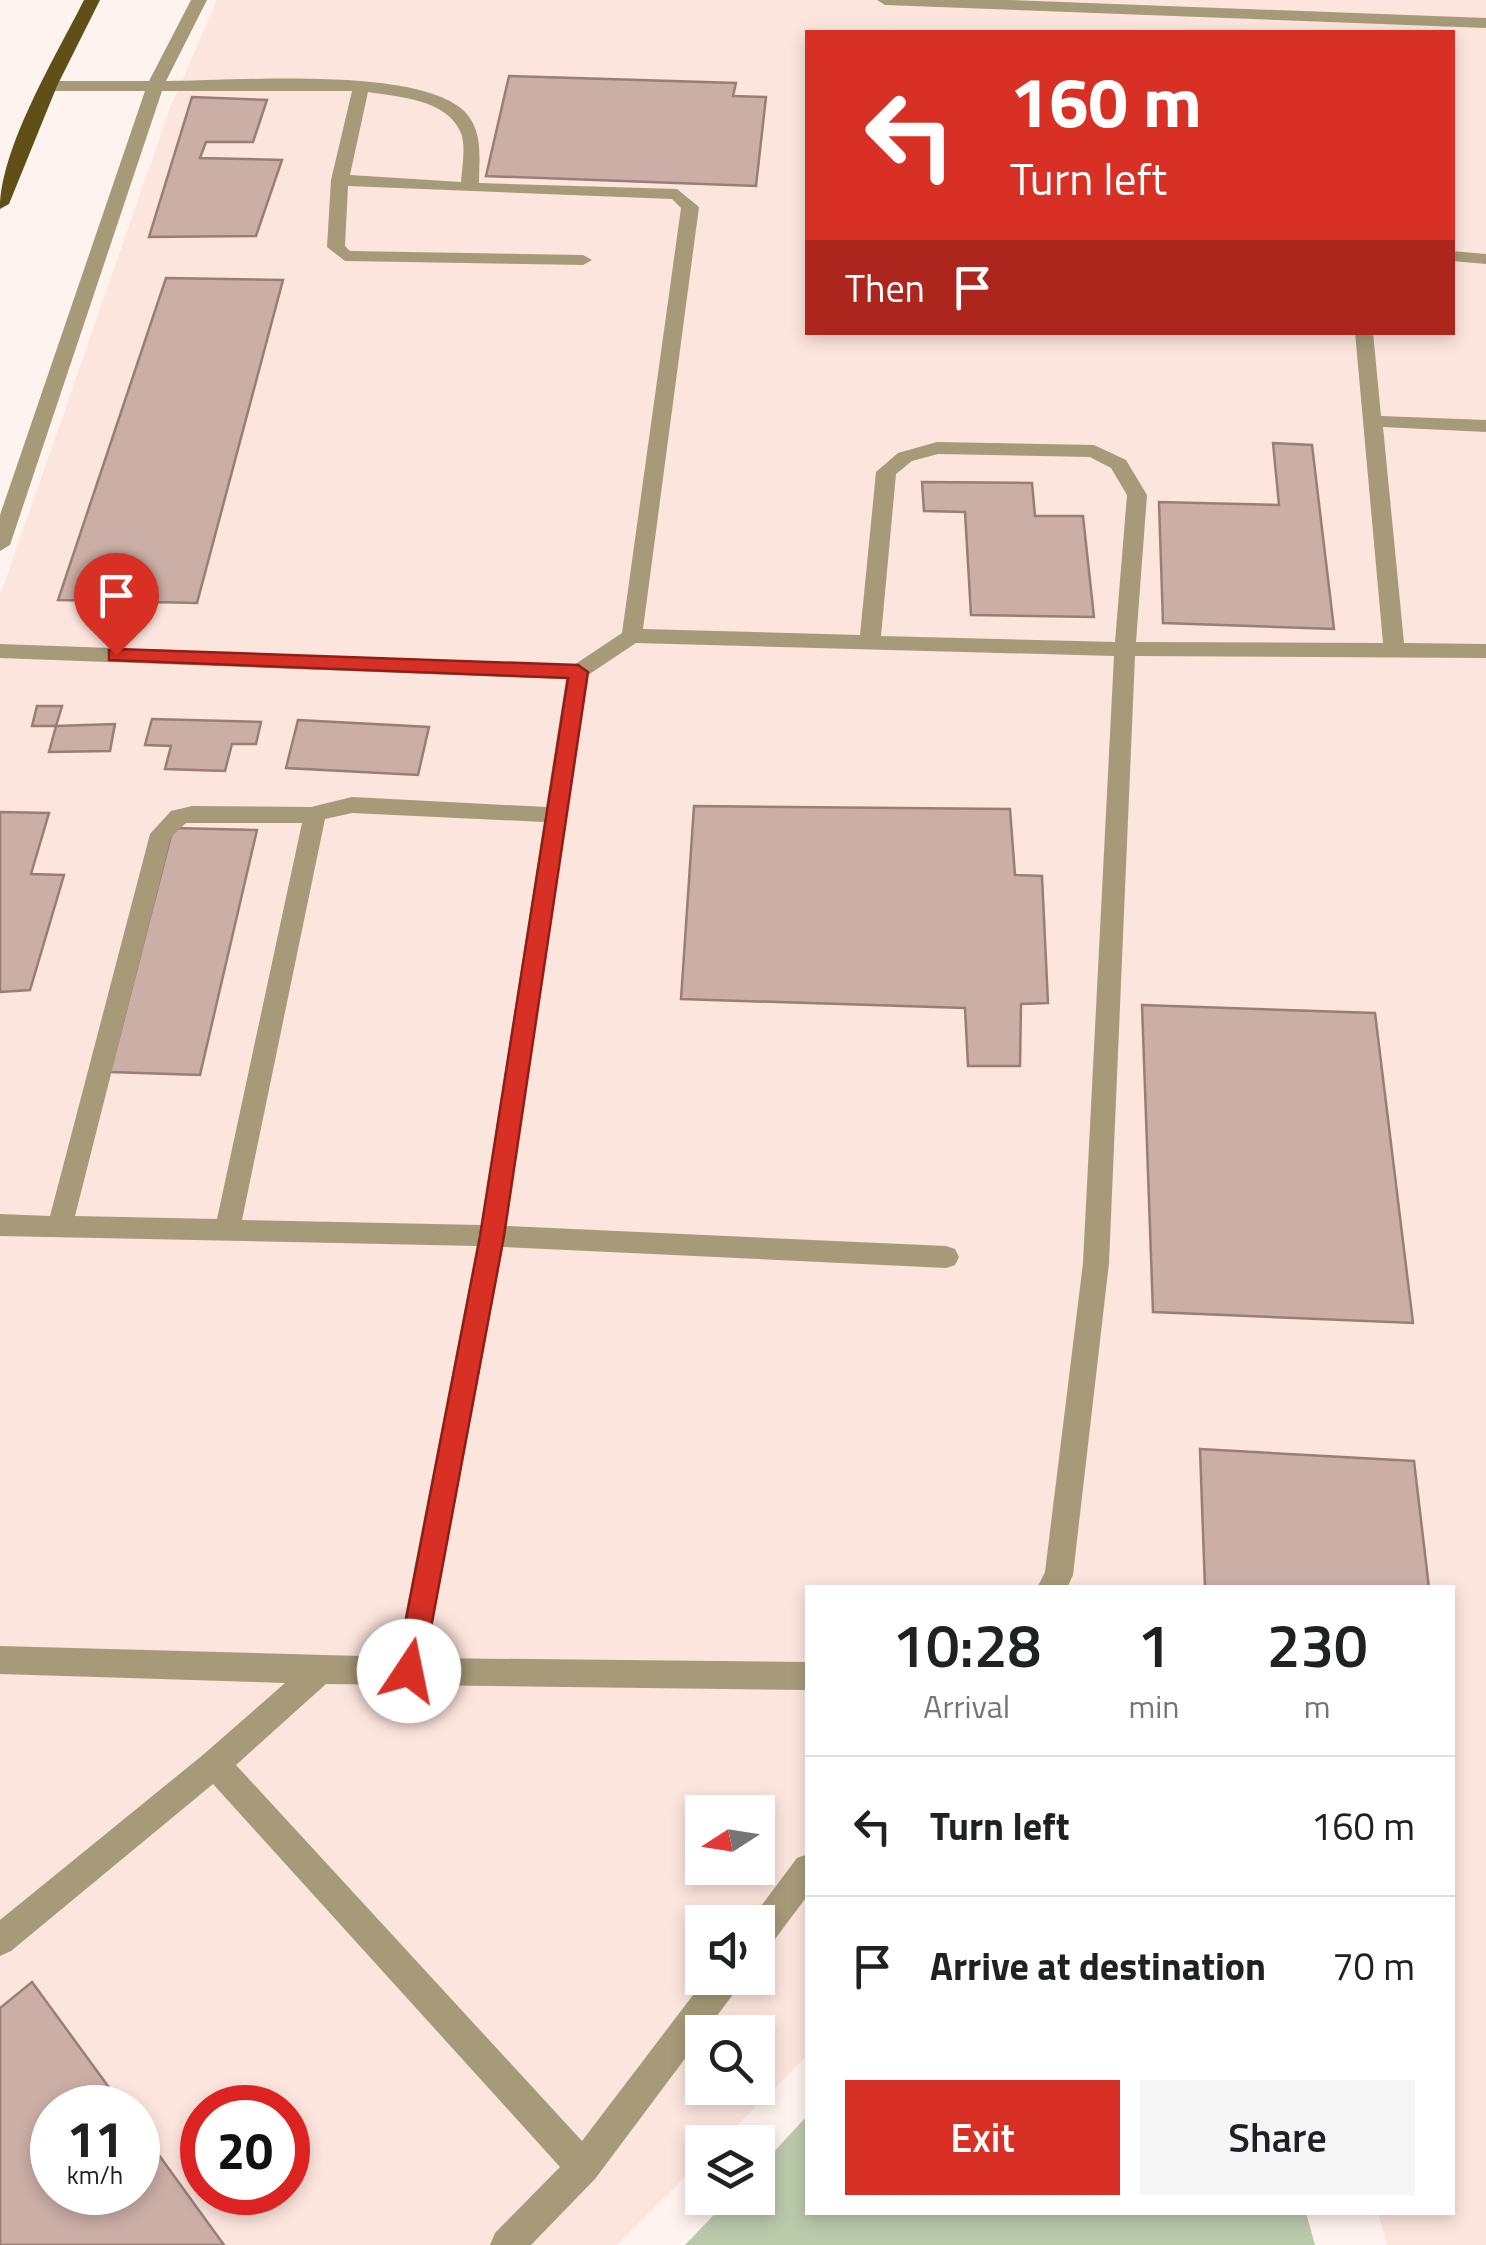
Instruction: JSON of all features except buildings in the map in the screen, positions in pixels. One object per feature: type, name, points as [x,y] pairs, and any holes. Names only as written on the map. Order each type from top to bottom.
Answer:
[{"type":"main road","points":[[0,204],[49,86],[92,0]]},
{"type":"lane","points":[[0,545],[155,86],[199,0]]},
{"type":"lane","points":[[885,0],[1320,25],[1486,23]]},
{"type":"lane","points":[[49,86],[361,86],[423,95],[457,114],[471,136],[470,188]]},
{"type":"lane","points":[[361,86],[340,180],[336,247],[345,256],[583,260]]},
{"type":"lane","points":[[340,180],[677,194],[690,207],[632,636]]},
{"type":"lane","points":[[1455,256],[1486,259]]},
{"type":"lane","points":[[1364,335],[1394,651]]},
{"type":"lane","points":[[1372,421],[1486,426]]},
{"type":"lane","points":[[870,643],[886,472],[905,457],[937,448],[1094,452],[1119,464],[1136,496],[1096,1263],[1059,1575],[1053,1585]]},
{"type":"lane","points":[[0,651],[578,672],[632,636],[1126,649],[1486,651]]},
{"type":"lane","points":[[409,1671],[492,1236],[578,672]]},
{"type":"lane","points":[[60,1225],[161,834],[179,817],[315,815],[325,808],[352,806],[555,815]]},
{"type":"lane","points":[[227,1231],[315,815]]},
{"type":"lane","points":[[0,1225],[492,1236],[946,1257]]},
{"type":"lane","points":[[0,1660],[320,1670],[805,1676]]},
{"type":"lane","points":[[0,1940],[215,1764],[320,1670]]},
{"type":"lane","points":[[215,1764],[583,2167]]},
{"type":"lane","points":[[775,1914],[805,1874]]},
{"type":"lane","points":[[507,2245],[583,2167],[713,1995]]},
{"type":"shaded area","points":[[217,0],[1486,0],[1486,2245],[1387,2245],[1379,2215],[1455,2215],[1455,1585],[805,1585],[805,2058],[775,2088],[775,2015],[685,2015],[685,2105],[757,2105],[737,2125],[685,2125],[685,2177],[617,2245],[0,2245],[0,596],[170,108]]},
{"type":"green space","points":[[805,2118],[805,2215],[1307,2215],[1315,2245],[685,2245],[714,2215],[775,2215],[775,2151]]},
{"type":"route","points":[[116,655],[578,672],[492,1236],[409,1671]]}]
